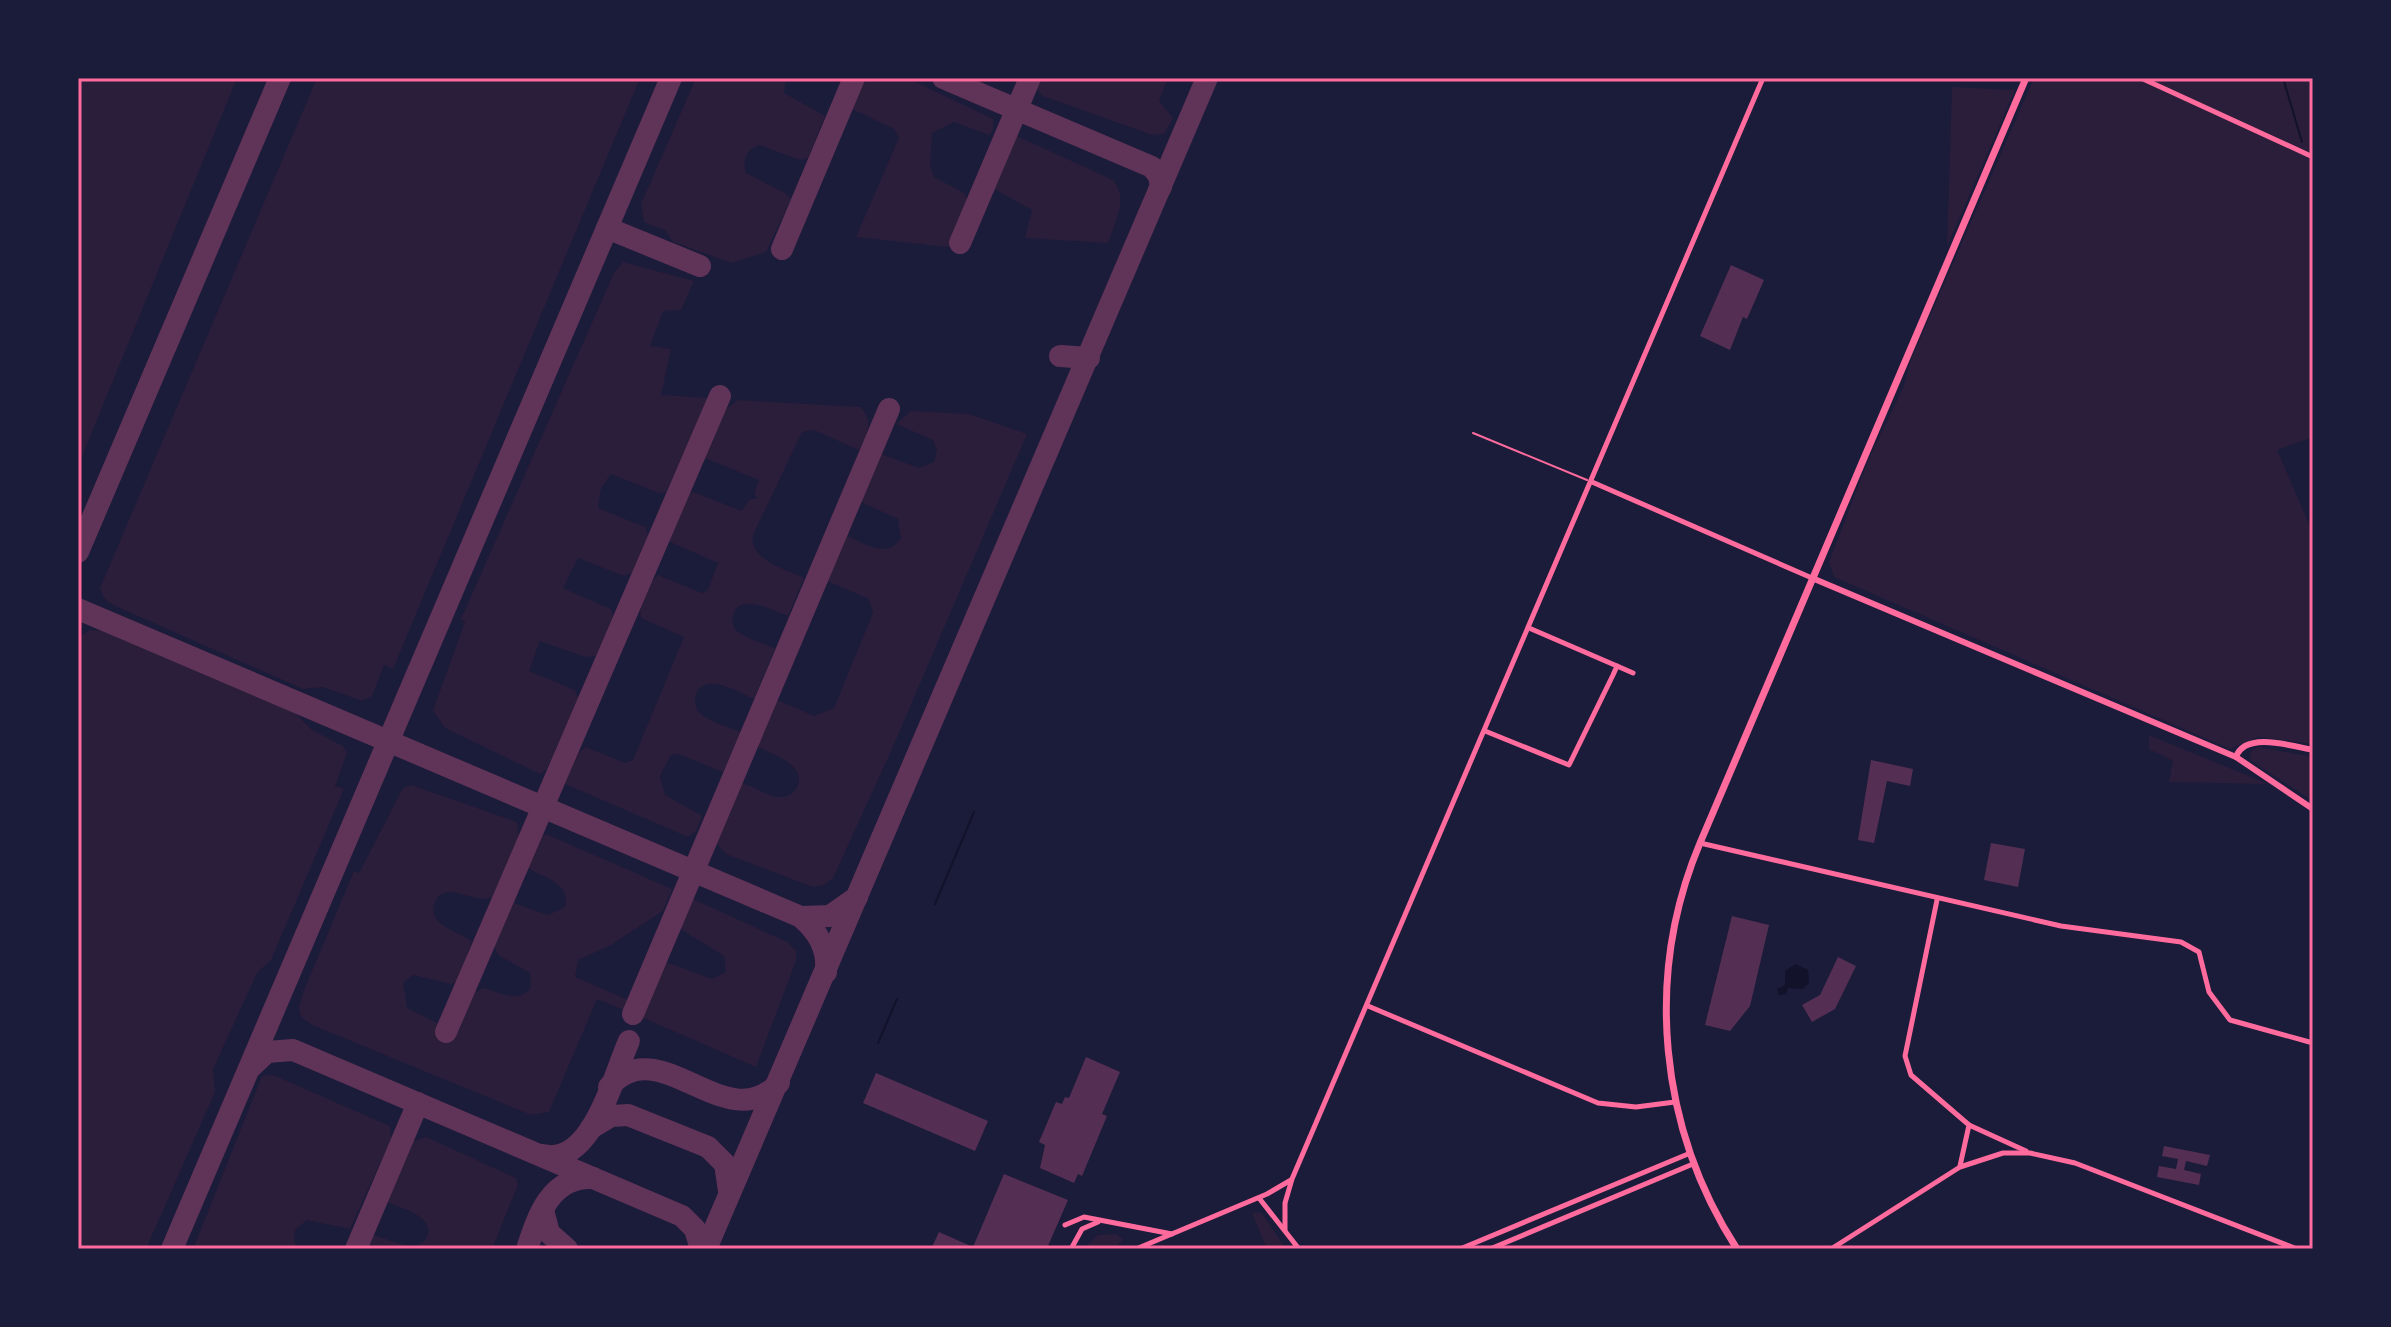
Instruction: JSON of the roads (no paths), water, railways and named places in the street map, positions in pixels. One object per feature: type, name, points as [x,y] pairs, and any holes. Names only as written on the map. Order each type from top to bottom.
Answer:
[{"type":"main road","points":[[1737,1249],[1688,1154],[1675,1102],[1668,1055],[1668,957],[1683,888],[2026,78]]},
{"type":"street","points":[[1285,1230],[1285,1203],[1292,1179],[1763,78]]},
{"type":"street","points":[[2141,78],[2313,157]]},
{"type":"street","points":[[1592,482],[2236,757],[2313,809]]},
{"type":"street","points":[[1529,628],[1633,673]]},
{"type":"street","points":[[1485,731],[1565,765],[1571,764],[1617,666]]},
{"type":"street","points":[[2236,757],[2240,748],[2253,742],[2313,750]]},
{"type":"street","points":[[1700,843],[1937,900],[2091,932],[2181,942],[2199,952],[2209,992],[2230,1020],[2313,1043]]},
{"type":"street","points":[[1937,900],[1905,1056],[1911,1075],[1969,1125],[2030,1153],[2075,1163],[2297,1249]]},
{"type":"street","points":[[1368,1006],[1598,1103],[1636,1107],[1675,1102]]},
{"type":"street","points":[[1960,1167],[1969,1125]]},
{"type":"street","points":[[1831,1249],[1960,1167],[2003,1153],[2030,1153]]},
{"type":"street","points":[[1460,1249],[1688,1154]]},
{"type":"street","points":[[1490,1249],[1693,1164]]},
{"type":"street","points":[[1136,1249],[1259,1198],[1292,1179]]},
{"type":"street","points":[[1259,1198],[1299,1249]]},
{"type":"street","points":[[1065,1225],[1084,1217],[1173,1234]]},
{"type":"street","points":[[1071,1249],[1088,1224],[1107,1221]]},
{"type":"street","points":[[1518,1224],[1523,1235]]},
{"type":"lane","points":[[1473,433],[1592,482]]},
{"type":"waterway","points":[[2283,78],[2302,142]]},
{"type":"waterway","points":[[935,904],[974,812]]},
{"type":"waterway","points":[[878,1043],[897,999]]}]
